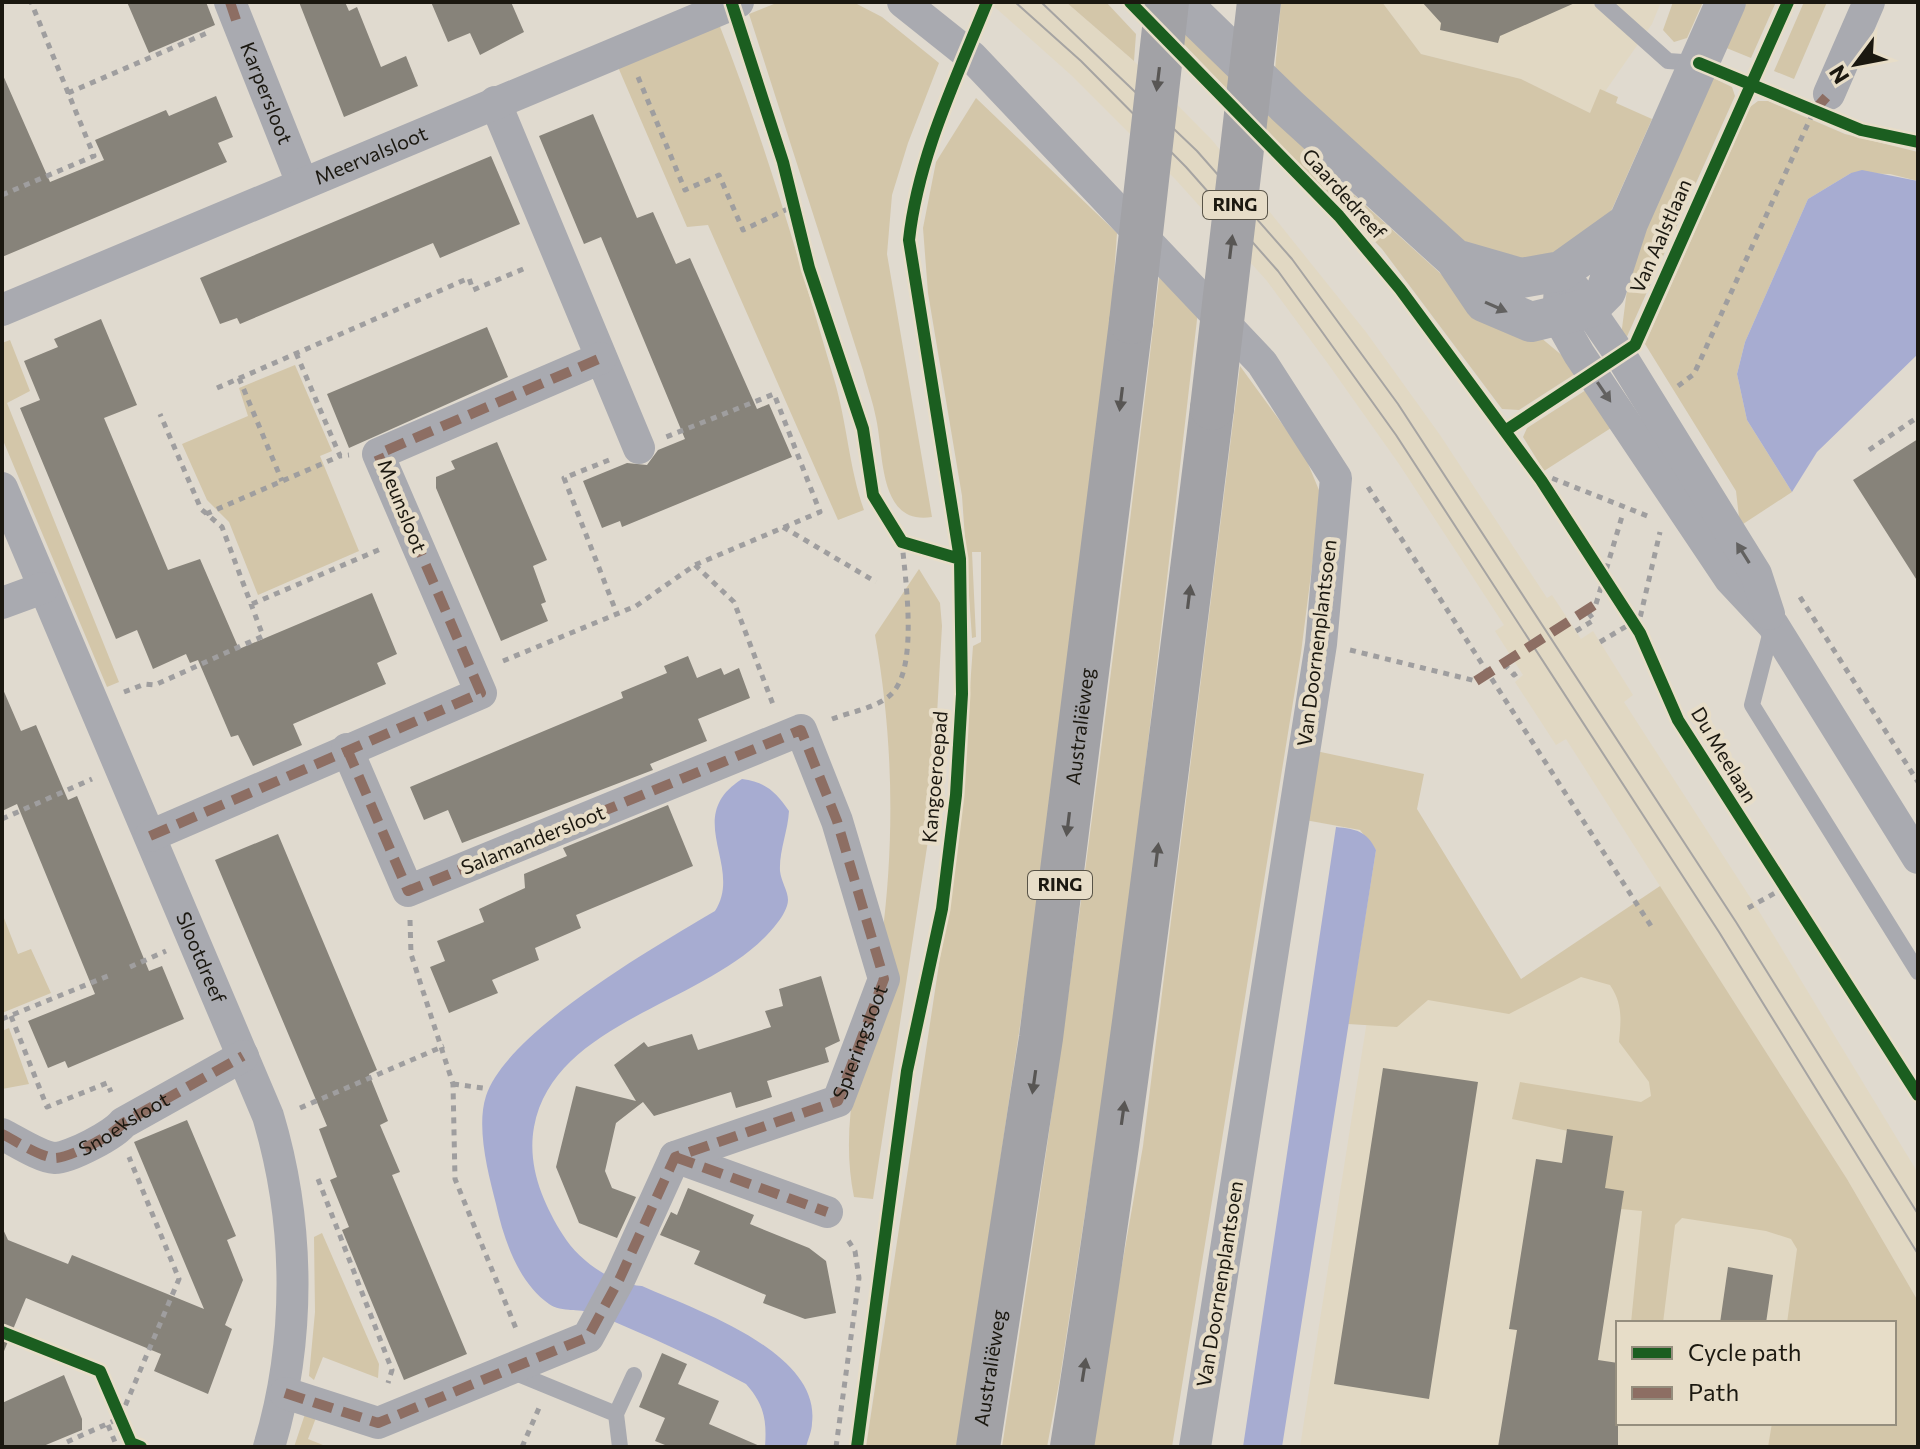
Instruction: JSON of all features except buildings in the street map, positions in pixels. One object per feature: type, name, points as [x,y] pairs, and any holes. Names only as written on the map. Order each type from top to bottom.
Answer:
[{"type":"main road","name":"Australiëweg","points":[[978,1447],[1041,1038],[1131,322],[1167,2]]},
{"type":"main road","name":"RING","points":[[1072,1447],[1107,1230],[1148,922],[1259,2]]},
{"type":"street","name":"Meervalsloot","points":[[2,310],[625,46],[738,2]]},
{"type":"street","name":"Van Doornenplantsoen","points":[[903,2],[972,57],[1025,110],[1262,363],[1336,478],[1321,644],[1195,1447]]},
{"type":"street","name":"Gaardedreef","points":[[1180,2],[1289,108],[1455,259],[1484,302],[1531,322],[1574,312]]},
{"type":"street","name":"Van Aalstlaan","points":[[1574,312],[1606,291],[1628,223],[1726,2]]},
{"type":"street","points":[[1817,107],[1869,2]]},
{"type":"street","name":"Karpersloot","points":[[233,11],[302,183]]},
{"type":"street","points":[[495,102],[639,448]]},
{"type":"street","name":"Van Aalstlaan","points":[[1561,271],[1628,223]]},
{"type":"street","name":"Gaardedreef","points":[[1455,259],[1521,278],[1561,271]]},
{"type":"street","points":[[1561,271],[1574,312],[1579,354],[1730,579],[1773,625],[1918,858]]},
{"type":"street","name":"Meunsloot","points":[[477,684],[378,454],[601,358]]},
{"type":"street","name":"Slootdreef","points":[[2,488],[268,1116],[284,1170],[291,1226],[292,1299],[285,1393],[269,1447]]},
{"type":"street","points":[[2,603],[43,588]]},
{"type":"street","points":[[150,836],[347,749],[477,684]]},
{"type":"street","name":"Salamandersloot","points":[[408,891],[793,733]]},
{"type":"street","name":"Spieringsloot","points":[[675,1157],[838,1101],[884,979],[837,821],[793,733]]},
{"type":"street","points":[[347,749],[408,891]]},
{"type":"street","name":"Snoeksloot","points":[[2,1134],[54,1158],[120,1127],[243,1056]]},
{"type":"street","points":[[285,1393],[378,1423],[510,1370],[545,1372],[588,1337],[620,1278],[675,1157],[827,1212]]},
{"type":"lane","points":[[1602,2],[1668,61],[1699,63]]},
{"type":"lane","points":[[1773,625],[1752,705],[1918,972]]},
{"type":"lane","points":[[545,1372],[616,1414]]},
{"type":"lane","points":[[620,1447],[616,1414],[634,1375]]},
{"type":"path","points":[[2,195],[94,156],[31,2]]},
{"type":"path","points":[[68,93],[233,11]]},
{"type":"path","points":[[625,46],[685,190],[719,175],[743,230],[794,206]]},
{"type":"path","points":[[1669,393],[1694,374],[1817,107]]},
{"type":"path","points":[[790,192],[797,222]]},
{"type":"path","points":[[217,388],[469,278],[473,290],[558,256]]},
{"type":"path","points":[[296,353],[340,456]]},
{"type":"path","points":[[239,378],[282,481]]},
{"type":"path","points":[[477,684],[636,606],[695,565],[820,512],[774,394],[564,478],[617,614]]},
{"type":"path","points":[[93,705],[145,684],[155,685],[263,636],[222,527],[201,509],[160,414]]},
{"type":"path","points":[[1869,450],[1918,417]]},
{"type":"path","points":[[206,514],[340,456],[378,454]]},
{"type":"path","points":[[1325,460],[1351,462],[1359,473],[1651,926]]},
{"type":"path","points":[[1532,468],[1549,493]]},
{"type":"path","points":[[1596,604],[1623,513]]},
{"type":"path","points":[[1600,642],[1636,628],[1662,522]]},
{"type":"path","points":[[782,527],[876,582]]},
{"type":"path","points":[[252,604],[413,535]]},
{"type":"path","points":[[695,565],[734,602],[793,733],[876,703],[894,691],[903,670],[909,618],[898,536]]},
{"type":"path","points":[[898,536],[917,548]]},
{"type":"path","points":[[1591,558],[1616,596]]},
{"type":"path","points":[[1624,609],[1636,628]]},
{"type":"path","points":[[1576,631],[1594,620],[1587,611]]},
{"type":"path","points":[[1355,651],[1476,681]]},
{"type":"path","points":[[1504,664],[1514,675],[1520,671]]},
{"type":"path","points":[[2,819],[118,767]]},
{"type":"path","points":[[1775,875],[1792,901]]},
{"type":"path","points":[[1748,908],[1784,888]]},
{"type":"path","points":[[408,891],[411,954],[444,1046],[453,1084],[455,1179],[515,1329],[545,1372],[522,1447]]},
{"type":"path","points":[[2,1019],[113,974]]},
{"type":"path","points":[[11,1016],[47,1107],[107,1083],[120,1127],[179,1279],[120,1418],[67,1442]]},
{"type":"path","points":[[268,1116],[292,1111],[444,1046]]},
{"type":"path","points":[[453,1084],[483,1088]]},
{"type":"path","points":[[314,1169],[392,1370],[378,1423]]},
{"type":"path","points":[[827,1212],[838,1232],[849,1239],[858,1263],[836,1447]]},
{"type":"path","points":[[110,1394],[131,1443]]},
{"type":"path","points":[[108,1425],[117,1447]]},
{"type":"shaded area","points":[[779,2],[855,3],[882,17],[939,63],[892,195],[887,254],[932,517],[914,517],[902,510],[887,484],[876,418],[863,370],[749,14]]},
{"type":"shaded area","points":[[989,2],[1066,2],[1134,61],[1212,140],[1366,332],[1440,435],[1547,598],[1552,595],[1581,639],[1593,631],[1633,695],[1624,702],[1757,908],[1918,1173],[1918,1301],[1847,1179],[1566,739],[1556,745],[1515,682],[1523,675],[1495,631],[1504,625],[1399,464],[1326,361],[1267,281],[1176,180],[1071,75]]},
{"type":"shaded area","points":[[1066,2],[1106,2],[1136,34],[1134,61]]},
{"type":"shaded area","points":[[1143,2],[1154,2],[1332,175],[1494,322],[1540,337],[1564,357],[1575,374],[1519,410],[1502,409],[1382,249]]},
{"type":"shaded area","points":[[1281,2],[1382,2],[1421,54],[1521,79],[1590,113],[1600,89],[1618,97],[1616,103],[1652,119],[1609,216],[1572,250],[1526,262],[1467,244],[1275,70]]},
{"type":"shaded area","points":[[1382,2],[1661,2],[1652,24],[1590,113],[1521,79],[1421,54]]},
{"type":"shaded area","points":[[1673,2],[1703,2],[1687,38],[1674,42],[1663,30]]},
{"type":"shaded area","points":[[1744,2],[1776,2],[1751,58],[1724,47]]},
{"type":"shaded area","points":[[1804,2],[1827,2],[1794,79],[1774,71]]},
{"type":"shaded area","points":[[719,24],[766,155],[838,395],[864,510],[838,520],[708,225],[687,227],[618,67]]},
{"type":"shaded area","points":[[1711,77],[1732,87],[1735,96],[1625,341],[1621,336],[1631,259]]},
{"type":"shaded area","points":[[976,98],[1117,233],[1112,305],[1049,829],[958,1447],[866,1447],[960,825],[973,646],[981,642],[981,552],[972,552],[976,637],[972,638],[962,496],[928,293],[923,228],[936,162]]},
{"type":"shaded area","points":[[1758,101],[1768,101],[1845,134],[1918,152],[1918,181],[1890,174],[1851,173],[1808,199],[1745,342],[1737,374],[1747,420],[1792,492],[1740,526],[1736,491],[1645,344],[1750,107]]},
{"type":"shaded area","points":[[1160,270],[1198,311],[1121,976],[1047,1447],[1002,1447],[1087,859]]},
{"type":"shaded area","points":[[10,340],[30,391],[7,403],[119,682],[107,687],[2,438],[2,343]]},
{"type":"shaded area","points":[[295,365],[332,451],[320,456],[359,551],[258,595],[229,522],[207,500],[182,444],[248,416],[239,388]]},
{"type":"shaded area","points":[[1240,366],[1304,454],[1321,495],[1301,653],[1172,1447],[1090,1447],[1143,1146]]},
{"type":"shaded area","points":[[1586,390],[1611,428],[1544,471],[1523,437],[1527,428]]},
{"type":"shaded area","points":[[919,569],[940,603],[942,626],[931,821],[873,1199],[854,1197],[849,1132],[857,1067],[882,938],[889,862],[889,749],[875,635]]},
{"type":"shaded area","points":[[1316,751],[1424,774],[1417,809],[1521,979],[1660,886],[1847,1179],[1918,1301],[1918,1447],[1768,1447],[1772,1425],[1896,1425],[1896,1321],[1787,1321],[1797,1249],[1791,1239],[1766,1231],[1682,1218],[1675,1225],[1663,1321],[1631,1321],[1642,1211],[1621,1209],[1623,1194],[1604,1190],[1568,1131],[1512,1119],[1520,1082],[1641,1102],[1651,1096],[1649,1082],[1619,1042],[1619,1006],[1610,985],[1581,977],[1509,1014],[1428,1000],[1397,1027],[1348,1024],[1376,850],[1360,830],[1305,820]]},
{"type":"shaded area","points":[[2,913],[18,954],[31,949],[51,993],[2,1013]]},
{"type":"shaded area","points":[[1670,939],[1918,1345],[1918,1447],[1300,1447],[1374,976],[1523,995]]},
{"type":"shaded area","points":[[9,1028],[29,1084],[2,1089],[2,1031]]},
{"type":"shaded area","points":[[322,1233],[379,1364],[378,1378],[323,1357],[314,1380],[309,1376],[315,1312],[314,1237]]},
{"type":"shaded area","points":[[305,1414],[317,1415],[308,1439],[328,1447],[294,1447]]},
{"type":"water","points":[[1862,170],[1918,181],[1918,354],[1817,452],[1792,492],[1747,420],[1737,374],[1745,342],[1808,199],[1851,173]]},
{"type":"water","points":[[742,779],[770,789],[789,811],[780,864],[788,900],[783,915],[751,950],[717,973],[604,1035],[572,1060],[548,1090],[534,1127],[533,1156],[538,1184],[549,1210],[570,1245],[587,1262],[619,1281],[642,1286],[721,1320],[776,1354],[796,1374],[809,1397],[812,1426],[806,1447],[765,1447],[763,1413],[757,1398],[746,1384],[615,1322],[591,1312],[554,1307],[538,1295],[521,1272],[508,1246],[484,1150],[482,1122],[486,1096],[499,1071],[522,1045],[586,992],[715,911],[722,894],[723,877],[715,826],[717,809],[725,794]]},
{"type":"water","points":[[1336,827],[1360,832],[1376,850],[1282,1447],[1243,1447]]},
{"type":"tram line","points":[[1015,2],[1081,61],[1186,167],[1278,271],[1320,329],[1396,435],[1719,932],[1918,1254]]},
{"type":"tram line","points":[[1041,2],[1197,151],[1292,259],[1398,404],[1736,922],[1918,1214]]},
{"type":"marked path","points":[[230,2],[236,20]]},
{"type":"marked path","points":[[1813,112],[1829,94]]},
{"type":"marked path","points":[[150,836],[481,693],[378,454],[601,358]]},
{"type":"marked path","points":[[1476,681],[1596,604]]},
{"type":"marked path","points":[[285,1393],[378,1423],[588,1337],[620,1278],[675,1157],[838,1101],[884,979],[837,821],[801,730],[408,891],[347,749]]},
{"type":"marked path","points":[[2,1134],[35,1152],[62,1157],[102,1139],[123,1123],[243,1056]]},
{"type":"marked path","points":[[675,1157],[827,1212]]},
{"type":"cycle path","name":"Kangoeroepad","points":[[857,1447],[907,1071],[942,909],[956,795],[962,694],[960,559],[909,240],[929,149],[987,2]]},
{"type":"cycle path","name":"Du Meelaan","points":[[1130,2],[1339,216],[1400,289],[1541,480],[1640,633],[1678,720],[1918,1095]]},
{"type":"cycle path","points":[[1505,431],[1635,345],[1788,2]]},
{"type":"cycle path","points":[[732,4],[783,162],[809,268],[863,429],[873,495],[902,542],[960,559]]},
{"type":"cycle path","points":[[1699,63],[1861,130],[1918,142]]},
{"type":"cycle path","points":[[2,1332],[100,1371],[131,1443],[141,1447]]}]
